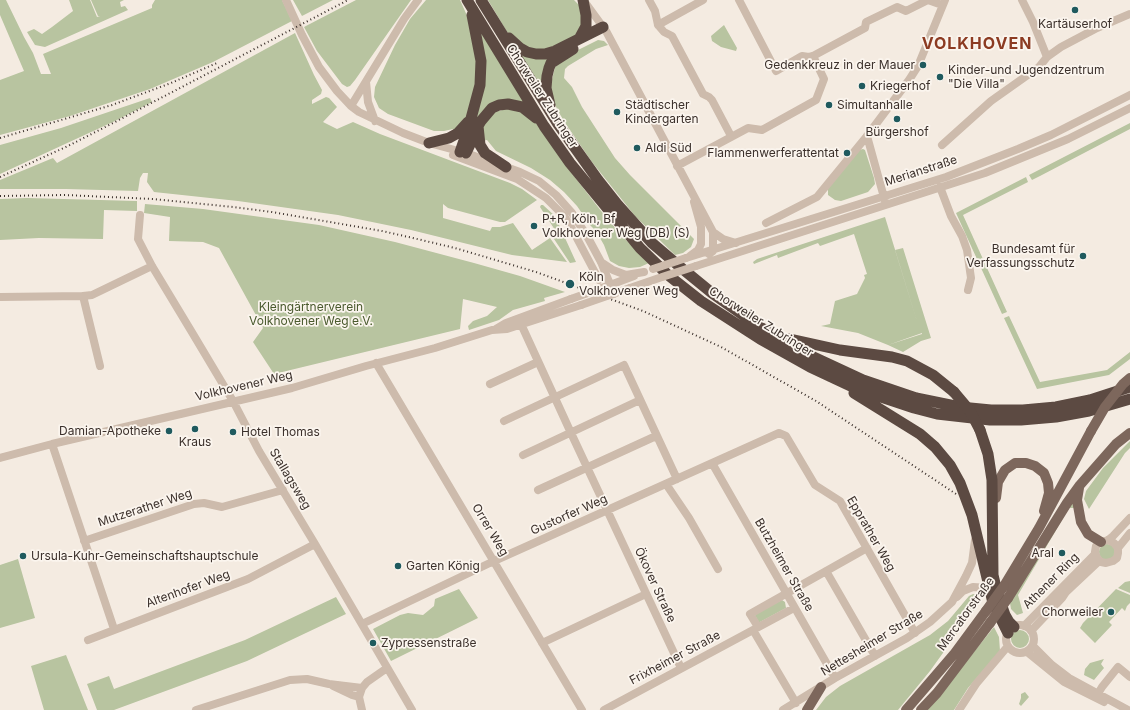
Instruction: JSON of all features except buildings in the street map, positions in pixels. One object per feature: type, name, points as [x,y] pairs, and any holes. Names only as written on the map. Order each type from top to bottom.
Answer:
[{"type":"highway","name":"Chorweiler Zubringer","points":[[481,0],[558,124],[598,180],[634,224],[652,243],[712,293],[760,327],[807,354],[863,380],[916,398],[960,407],[999,410],[1050,408],[1090,400],[1130,387]]},
{"type":"highway","points":[[579,39],[586,26],[586,15],[583,0]]},
{"type":"highway","name":"Chorweiler Zubringer","points":[[469,2],[544,126],[570,163],[606,209],[640,248],[668,275],[701,301],[776,349],[857,389],[937,414],[982,419],[1021,420],[1056,417],[1089,411],[1130,399]]},
{"type":"highway","points":[[463,155],[480,85],[481,61],[469,2]]},
{"type":"highway","points":[[488,13],[513,43],[532,53],[541,54],[550,52],[604,29]]},
{"type":"highway","points":[[558,124],[548,100],[546,88],[547,76],[551,64],[562,55],[604,29]]},
{"type":"highway","points":[[463,155],[478,126],[488,111],[500,105],[508,104],[522,107],[532,114],[544,126]]},
{"type":"highway","points":[[429,143],[449,138],[458,133],[472,115]]},
{"type":"highway","points":[[478,126],[480,144],[485,153],[506,167]]},
{"type":"highway","points":[[760,327],[783,337],[806,343],[840,350],[892,357],[907,361],[933,375],[954,392],[970,411],[980,430],[988,454],[992,480],[993,575],[1005,615],[1009,622],[1020,629]]},
{"type":"highway","points":[[820,372],[903,422],[920,434],[935,447],[950,465],[960,483],[972,515],[982,552],[988,588],[993,603],[1020,629]]},
{"type":"main road","points":[[1043,531],[1091,431],[1105,407],[1123,384],[1130,378]]},
{"type":"main road","points":[[1043,531],[1067,503],[1080,484],[1116,444],[1130,433]]},
{"type":"main road","points":[[992,535],[998,482],[1005,470],[1015,463],[1026,463],[1035,466],[1044,473],[1048,483],[1049,493],[1043,531]]},
{"type":"main road","points":[[1080,484],[1077,500],[1081,522],[1088,534],[1104,541]]},
{"type":"main road","name":"Mercatorstraße","points":[[906,710],[956,653],[1043,531]]},
{"type":"main road","name":"Mercatorstraße","points":[[921,710],[937,693],[1008,598],[1043,531]]},
{"type":"main road","points":[[807,710],[821,687]]},
{"type":"street","points":[[286,0],[319,68],[337,91],[359,112],[375,121],[429,143],[520,172],[539,181],[556,195],[572,213],[587,236],[610,283],[610,295]]},
{"type":"street","points":[[351,106],[404,19],[418,0]]},
{"type":"street","points":[[583,0],[604,29],[713,232],[723,239],[736,243]]},
{"type":"street","points":[[649,0],[655,11],[658,25],[664,32],[672,36],[703,94],[712,100],[731,136]]},
{"type":"street","points":[[658,25],[703,0]]},
{"type":"street","points":[[739,0],[776,71],[802,56],[813,56],[865,28],[866,22],[897,7],[906,11],[928,0],[943,2],[918,66],[867,136],[817,197],[766,223]]},
{"type":"street","points":[[1022,0],[1033,22],[1046,57]]},
{"type":"street","points":[[942,145],[991,101],[1039,67],[1046,57],[1061,47],[1097,28],[1130,14]]},
{"type":"street","points":[[677,166],[731,136],[748,128],[762,130],[816,100],[824,79],[813,56]]},
{"type":"street","points":[[366,81],[368,102],[375,121]]},
{"type":"street","name":"Merianstraße","points":[[713,251],[946,177],[1018,149],[1082,120],[1130,95]]},
{"type":"street","name":"Merianstraße","points":[[720,259],[984,173],[1080,133],[1130,108]]},
{"type":"street","points":[[867,136],[886,206]]},
{"type":"street","points":[[463,155],[517,179],[535,190],[550,202],[564,216],[596,274],[610,283]]},
{"type":"street","points":[[940,187],[951,216],[962,236],[967,250],[971,270],[968,290]]},
{"type":"street","points":[[691,192],[706,244],[720,255],[729,256]]},
{"type":"street","name":"Stallagsweg","points":[[140,215],[138,239],[152,266],[233,401],[259,451],[412,710]]},
{"type":"street","points":[[686,258],[698,250],[701,244],[700,227]]},
{"type":"street","points":[[696,266],[713,251],[713,232]]},
{"type":"street","name":"Volkhovener Weg","points":[[0,458],[52,444],[292,388],[376,363],[435,348],[492,330],[508,329],[518,322],[610,283],[686,258],[713,251]]},
{"type":"street","name":"Volkhovener Weg","points":[[518,322],[581,305],[720,259]]},
{"type":"street","points":[[601,262],[613,270],[626,274],[644,272]]},
{"type":"street","points":[[0,297],[92,295],[152,266]]},
{"type":"street","points":[[83,296],[100,366]]},
{"type":"street","name":"Ökover Straße","points":[[518,322],[681,668]]},
{"type":"street","points":[[490,384],[538,362]]},
{"type":"street","name":"Orrer Weg","points":[[376,363],[582,710]]},
{"type":"street","points":[[504,421],[624,365],[677,479]]},
{"type":"street","points":[[523,455],[640,400]]},
{"type":"street","name":"Gustorfer Weg","points":[[362,624],[494,561],[779,433],[783,433],[786,436]]},
{"type":"street","points":[[538,490],[656,436]]},
{"type":"street","name":"Epprather Weg","points":[[786,436],[815,485],[840,501],[915,633]]},
{"type":"street","points":[[52,444],[114,629]]},
{"type":"street","name":"Butzheimer Straße","points":[[712,464],[835,678]]},
{"type":"street","points":[[666,484],[689,518],[718,568]]},
{"type":"street","name":"Mutzerather Weg","points":[[84,540],[194,504],[204,502],[222,507],[283,490]]},
{"type":"street","name":"Nettesheimer Straße","points":[[783,710],[835,678],[915,633],[930,622],[952,602],[972,563],[975,550],[972,515]]},
{"type":"street","name":"Athener Ring","points":[[1097,557],[1096,546],[1104,541],[1130,518]]},
{"type":"street","name":"Athener Ring","points":[[1097,557],[1106,563],[1113,562],[1118,553],[1118,548],[1130,533]]},
{"type":"street","points":[[1104,541],[1114,542],[1118,548]]},
{"type":"street","name":"Altenhofer Weg","points":[[88,640],[248,579],[315,544]]},
{"type":"street","points":[[796,703],[755,629],[750,614],[867,548]]},
{"type":"street","name":"Athener Ring","points":[[1020,629],[1097,557]]},
{"type":"street","points":[[826,571],[875,656]]},
{"type":"street","points":[[952,602],[963,591],[973,587],[988,588]]},
{"type":"street","points":[[542,643],[646,594]]},
{"type":"street","name":"Frixheimer Straße","points":[[604,710],[794,608]]},
{"type":"street","points":[[1020,629],[1034,638],[1033,646],[1027,652],[1018,653],[1011,649],[1006,638],[1020,629]]},
{"type":"street","points":[[1033,646],[1052,665],[1118,710]]},
{"type":"street","points":[[958,710],[976,684],[1011,649]]},
{"type":"street","points":[[1027,652],[1064,682],[1097,695],[1128,710]]},
{"type":"street","points":[[1097,695],[1118,667],[1130,677]]},
{"type":"street","points":[[362,710],[359,697],[362,688],[367,682],[387,668]]},
{"type":"street","points":[[196,710],[290,680],[307,679],[329,684],[362,688]]},
{"type":"street","points":[[329,684],[352,696],[359,697]]},
{"type":"green space","points":[[0,0],[6,0],[33,53],[41,74],[51,74],[43,54],[152,8],[155,0],[282,0],[292,21],[213,62],[150,89],[70,116],[0,135],[0,80],[24,71],[0,15]]},
{"type":"green space","points":[[69,0],[90,0],[97,17],[100,16],[98,16],[91,0],[124,0],[120,2],[121,7],[125,6],[128,10],[45,47],[35,45],[27,32],[34,29],[42,34],[73,11]]},
{"type":"green space","points":[[293,0],[333,0],[302,16]]},
{"type":"green space","points":[[356,0],[411,0],[355,80],[350,86],[347,87],[342,84],[317,51],[304,27]]},
{"type":"green space","points":[[426,0],[460,0],[469,20],[478,74],[466,121],[455,133],[453,129],[434,131],[388,114],[379,108],[374,97],[375,87],[395,45],[410,19]]},
{"type":"green space","points":[[488,0],[574,0],[579,5],[584,20],[574,38],[538,52],[515,41],[507,32]]},
{"type":"green space","points":[[474,18],[533,111],[514,102],[473,124],[481,100]]},
{"type":"green space","points":[[724,25],[737,48],[736,51],[721,47],[712,41],[711,36]]},
{"type":"green space","points":[[295,33],[322,90],[321,94],[312,100],[312,104],[326,97],[329,98],[337,107],[323,122],[337,129],[353,122],[380,134],[510,183],[522,189],[537,200],[505,222],[448,208],[443,204],[443,218],[490,231],[492,227],[500,227],[513,223],[532,250],[550,238],[567,262],[512,255],[411,230],[338,215],[238,201],[154,192],[147,182],[148,173],[143,173],[140,178],[138,191],[0,189],[0,180],[53,158],[57,163]]},
{"type":"green space","points":[[598,40],[604,41],[608,45],[596,49],[568,66],[565,69],[564,78],[572,87],[582,107],[615,158],[694,239],[691,247],[683,253],[675,255],[635,216],[592,162],[563,120],[553,101],[550,88],[555,67],[564,57]]},
{"type":"green space","points":[[511,44],[550,55],[544,94]]},
{"type":"green space","points":[[150,98],[152,102],[115,121],[0,174],[0,145],[61,128]]},
{"type":"green space","points":[[516,107],[537,123],[570,171],[605,216],[649,263],[640,267],[629,268],[619,266],[610,261],[604,245],[596,231],[564,192],[550,180],[531,168],[496,151],[487,140],[482,141],[481,132],[489,113]]},
{"type":"green space","points":[[1130,123],[1130,129],[1040,176],[1032,180],[1029,175]]},
{"type":"green space","points":[[859,150],[865,150],[875,184],[868,192],[841,201],[835,200],[828,195],[828,188]]},
{"type":"green space","points":[[1026,177],[1028,182],[963,215],[1007,312],[1002,314],[956,213]]},
{"type":"green space","points":[[27,198],[137,201],[137,211],[104,210],[103,239],[39,238],[0,240],[0,199]]},
{"type":"green space","name":"Kleingärtnerverein Volkhovener Weg e.V.","points":[[145,204],[203,209],[319,225],[395,242],[474,263],[520,276],[565,292],[544,298],[545,301],[513,310],[499,320],[469,330],[468,326],[473,321],[487,316],[497,307],[463,299],[460,329],[274,374],[253,342],[263,328],[219,248],[203,242],[169,241],[170,217],[144,213]]},
{"type":"green space","points":[[543,205],[555,216],[576,262],[570,263],[552,236],[557,233],[540,207]]},
{"type":"green space","points":[[885,217],[895,250],[903,248],[931,338],[921,341],[903,352],[858,333],[821,326],[830,324],[835,301],[857,294],[865,278],[864,275],[867,274],[854,234],[820,246],[818,243],[778,258],[777,255],[754,264],[753,262],[757,259]],"holes":[[[922,333],[922,334],[888,345]]]},
{"type":"green space","points":[[1009,316],[1040,382],[1107,370],[1130,352],[1130,359],[1109,375],[1037,389],[1004,318]]},
{"type":"green space","points":[[1130,441],[1130,448],[1125,453],[1089,509],[1084,499],[1086,491],[1103,468]]},
{"type":"green space","points":[[1075,498],[1075,508],[1069,508],[1018,595],[1023,613],[1017,615],[1011,609],[1010,603]]},
{"type":"green space","points":[[1107,544],[1114,549],[1115,552],[1110,559],[1107,560],[1100,555],[1099,552],[1104,545]]},
{"type":"green space","points":[[18,559],[35,618],[0,628],[0,565]]},
{"type":"green space","points":[[1130,581],[1130,593],[1118,588],[1125,582]]},
{"type":"green space","points":[[459,589],[478,618],[391,661],[373,629],[400,615],[408,613],[423,615],[434,606],[435,599]]},
{"type":"green space","points":[[1116,589],[1130,595],[1130,603],[1125,611],[1122,608],[1109,622],[1112,625],[1095,643],[1080,628]]},
{"type":"green space","points":[[973,594],[978,595],[981,600],[930,671],[898,710],[816,710],[826,697],[840,686],[930,635],[948,621],[969,596]]},
{"type":"green space","points":[[336,597],[346,614],[247,661],[114,710],[97,710],[87,684],[109,676],[114,689],[245,640]]},
{"type":"green space","points":[[782,600],[785,602],[786,608],[759,622],[755,616],[756,613]]},
{"type":"green space","points":[[994,627],[999,637],[1000,651],[968,688],[954,710],[927,710]]},
{"type":"green space","points":[[1020,630],[1024,631],[1028,635],[1028,643],[1024,647],[1020,648],[1016,647],[1012,643],[1011,639],[1012,635],[1016,631]]},
{"type":"green space","points":[[66,655],[88,710],[44,710],[31,666]]},
{"type":"green space","points":[[1104,659],[1101,664],[1104,668],[1094,680],[1084,675],[1085,669],[1090,663]]},
{"type":"green space","points":[[1025,692],[1029,697],[1021,706],[1019,704],[1021,694]]},
{"type":"railway","points":[[0,177],[68,146],[348,0]]},
{"type":"railway","points":[[0,138],[112,105],[171,83],[217,63]]},
{"type":"railway","points":[[0,196],[65,195],[153,199],[272,212],[382,231],[413,238],[455,248],[536,272],[643,311],[721,347],[816,401],[956,494]]},
{"type":"place","name":"Kartäuserhof","points":[[1075,10]]},
{"type":"place","name":"Gedenkkreuz in der Mauer","points":[[923,65]]},
{"type":"place","name":"Kinder-und Jugendzentrum \"Die Villa\"","points":[[940,77]]},
{"type":"place","name":"Kriegerhof","points":[[862,86]]},
{"type":"place","name":"Simultanhalle","points":[[829,105]]},
{"type":"place","name":"Städtischer Kindergarten","points":[[617,112]]},
{"type":"place","name":"Bürgershof","points":[[897,119]]},
{"type":"place","name":"Aldi Süd","points":[[637,148]]},
{"type":"place","name":"Flammenwerferattentat","points":[[847,153]]},
{"type":"place","name":"P+R, Köln, Bf Volkhovener Weg (DB) (S)","points":[[534,226]]},
{"type":"place","name":"Bundesamt für Verfassungsschutz","points":[[1083,256]]},
{"type":"place","name":"Köln Volkhovener Weg","points":[[570,284]]},
{"type":"place","name":"Kraus","points":[[195,429]]},
{"type":"place","name":"Damian-Apotheke","points":[[169,431]]},
{"type":"place","name":"Hotel Thomas","points":[[233,432]]},
{"type":"place","name":"Aral","points":[[1062,553]]},
{"type":"place","name":"Ursula-Kuhr-Gemeinschaftshauptschule","points":[[23,556]]},
{"type":"place","name":"Garten König","points":[[398,566]]},
{"type":"place","name":"Chorweiler","points":[[1111,612]]},
{"type":"place","name":"Zypressenstraße","points":[[373,643]]},
{"type":"district","name":"VOLKHOVEN","points":[[977,44]]}]
